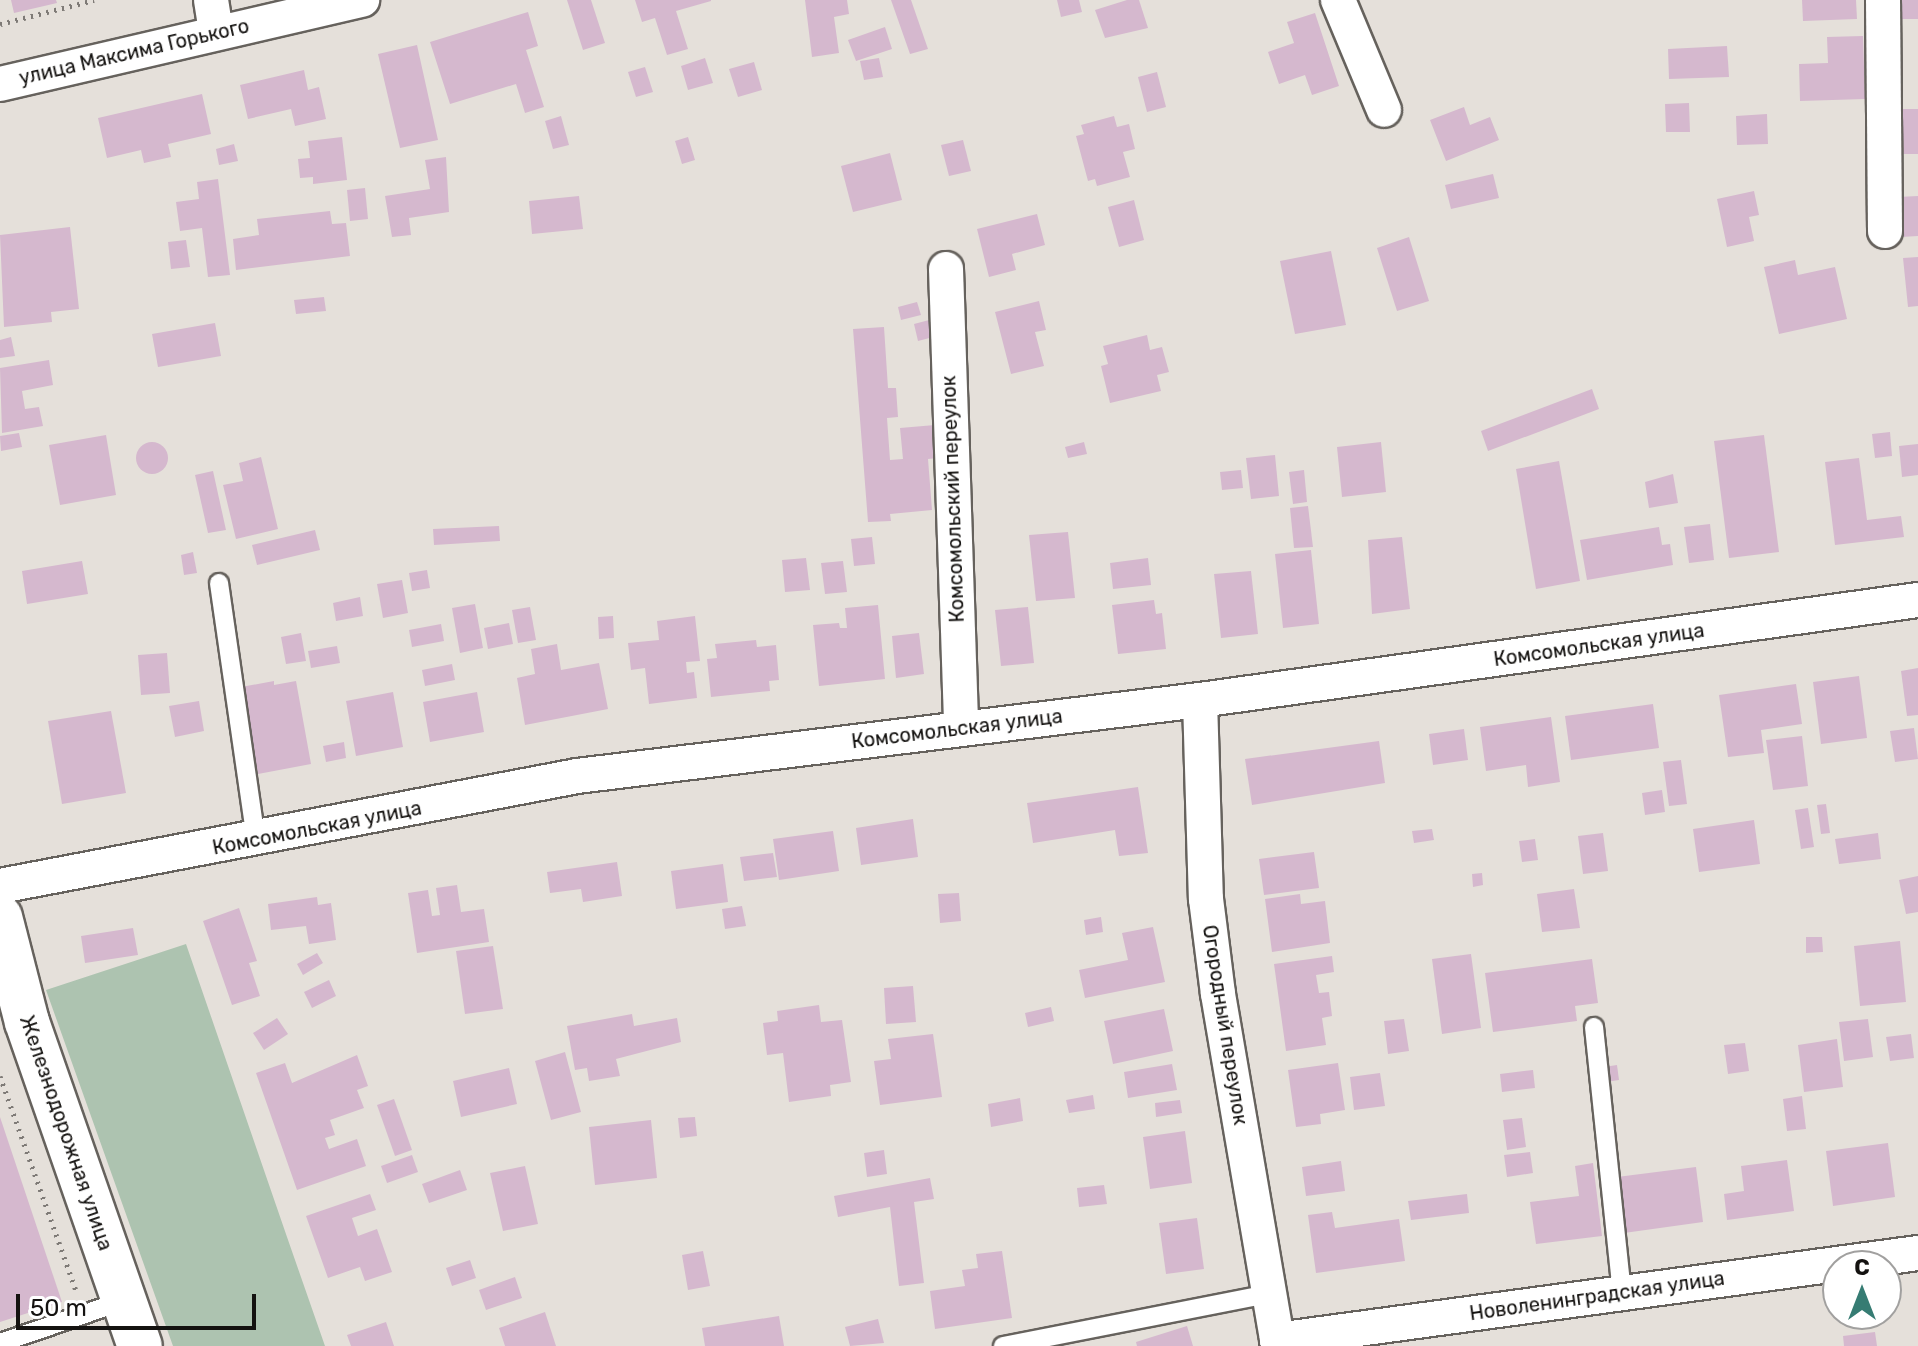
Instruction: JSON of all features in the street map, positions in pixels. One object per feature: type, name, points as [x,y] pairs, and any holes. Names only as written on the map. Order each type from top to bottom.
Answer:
[{"type":"street","name":"улица Максима Горького","points":[[0,84],[214,16],[362,0]]},
{"type":"street","points":[[1338,0],[1384,110]]},
{"type":"street","points":[[1883,0],[1885,231]]},
{"type":"street","name":"Комсомольский переулок","points":[[946,269],[961,728]]},
{"type":"street","name":"Комсомольская улица","points":[[0,886],[256,841],[577,776],[1200,700],[1918,600]]},
{"type":"street","name":"Огородный переулок","points":[[1200,700],[1206,899],[1267,1294],[1278,1343]]},
{"type":"street","name":"Железнодорожная улица","points":[[0,917],[104,1307],[140,1346]]},
{"type":"street","name":"Новоленинградская улица","points":[[1278,1343],[1622,1292],[1918,1253]]},
{"type":"lane","points":[[219,583],[256,841]]},
{"type":"lane","points":[[1594,1027],[1622,1292]]},
{"type":"lane","points":[[1003,1346],[1267,1294]]},
{"type":"lane","points":[[0,1343],[104,1307]]},
{"type":"path","points":[[0,24],[94,0]]},
{"type":"path","points":[[0,1076],[104,1307]]},
{"type":"green space","points":[[186,944],[325,1346],[173,1346],[46,990]]},
{"type":"building","points":[[11,0],[56,0],[57,3],[14,13]]},
{"type":"building","points":[[567,0],[591,0],[605,43],[583,50]]},
{"type":"building","points":[[635,0],[711,1],[676,11],[688,49],[667,55],[655,18],[642,22]]},
{"type":"building","points":[[805,0],[847,0],[849,14],[834,17],[839,53],[812,57]]},
{"type":"building","points":[[891,0],[911,0],[928,49],[910,54]]},
{"type":"building","points":[[1057,0],[1079,0],[1082,12],[1061,17]]},
{"type":"building","points":[[1127,0],[1139,0],[1148,28],[1105,38],[1095,10]]},
{"type":"building","points":[[1802,0],[1856,0],[1857,19],[1803,21]]},
{"type":"building","points":[[1894,0],[1918,0],[1918,19],[1894,19]]},
{"type":"building","points":[[528,12],[538,46],[526,50],[544,107],[525,113],[516,84],[450,104],[430,42]]},
{"type":"building","points":[[1315,13],[1339,86],[1312,95],[1305,75],[1279,84],[1268,52],[1294,43],[1287,22]]},
{"type":"building","points":[[885,27],[892,49],[856,61],[848,40]]},
{"type":"building","points":[[1863,36],[1865,99],[1800,101],[1799,64],[1828,63],[1827,37]]},
{"type":"building","points":[[417,45],[438,140],[400,148],[378,54]]},
{"type":"building","points":[[1727,46],[1729,77],[1669,79],[1668,49]]},
{"type":"building","points":[[705,58],[713,83],[688,90],[681,66]]},
{"type":"building","points":[[879,58],[883,77],[864,80],[860,61]]},
{"type":"building","points":[[754,62],[762,90],[738,97],[729,69]]},
{"type":"building","points":[[645,67],[653,92],[636,97],[628,72]]},
{"type":"building","points":[[304,70],[308,90],[319,87],[326,119],[295,126],[291,109],[248,119],[240,85]]},
{"type":"building","points":[[1157,72],[1166,107],[1147,112],[1138,77]]},
{"type":"building","points":[[202,94],[211,134],[168,144],[171,157],[144,163],[141,150],[107,158],[98,118]]},
{"type":"building","points":[[1689,103],[1690,132],[1666,132],[1665,104]]},
{"type":"building","points":[[1464,107],[1470,125],[1490,117],[1499,140],[1446,161],[1430,120]]},
{"type":"building","points":[[1898,109],[1918,109],[1918,154],[1898,154]]},
{"type":"building","points":[[1767,114],[1768,144],[1737,145],[1736,116]]},
{"type":"building","points":[[561,116],[569,145],[553,149],[545,121]]},
{"type":"building","points":[[1114,116],[1117,127],[1129,124],[1135,149],[1123,152],[1130,177],[1097,186],[1095,179],[1088,181],[1076,136],[1084,134],[1081,125]]},
{"type":"building","points":[[342,137],[347,180],[313,184],[313,177],[300,178],[298,159],[310,158],[308,141]]},
{"type":"building","points":[[688,137],[695,160],[682,164],[675,141]]},
{"type":"building","points":[[963,140],[971,171],[949,176],[941,145]]},
{"type":"building","points":[[234,144],[238,161],[219,165],[216,149]]},
{"type":"building","points":[[890,153],[902,200],[853,212],[841,166]]},
{"type":"building","points":[[446,157],[449,212],[409,218],[411,235],[392,237],[385,196],[430,189],[425,160]]},
{"type":"building","points":[[1493,174],[1499,198],[1451,209],[1445,185]]},
{"type":"building","points":[[218,179],[230,275],[208,277],[202,228],[180,231],[176,202],[199,199],[197,182]]},
{"type":"building","points":[[365,188],[368,219],[350,221],[347,190]]},
{"type":"building","points":[[1754,191],[1759,215],[1749,217],[1754,241],[1727,247],[1717,199]]},
{"type":"building","points":[[579,196],[583,229],[532,234],[529,201]]},
{"type":"building","points":[[1918,196],[1918,236],[1901,237],[1898,197]]},
{"type":"building","points":[[1134,200],[1144,240],[1119,247],[1108,207]]},
{"type":"building","points":[[330,211],[332,224],[346,223],[350,256],[236,270],[233,239],[259,235],[257,219]]},
{"type":"building","points":[[1037,214],[1045,245],[1012,254],[1016,270],[989,277],[977,229]]},
{"type":"building","points":[[70,227],[79,309],[51,312],[52,322],[4,327],[0,235]]},
{"type":"building","points":[[1409,237],[1429,301],[1397,311],[1377,248]]},
{"type":"building","points":[[186,240],[190,267],[171,269],[168,242]]},
{"type":"building","points":[[1331,251],[1346,325],[1295,334],[1280,261]]},
{"type":"building","points":[[1918,257],[1918,306],[1908,307],[1903,258]]},
{"type":"building","points":[[1795,260],[1798,275],[1835,267],[1847,319],[1779,334],[1764,267]]},
{"type":"building","points":[[324,297],[326,311],[296,314],[294,300]]},
{"type":"building","points":[[1039,301],[1046,330],[1035,332],[1044,366],[1011,374],[995,312]]},
{"type":"building","points":[[917,302],[921,315],[901,320],[898,307]]},
{"type":"building","points":[[933,319],[937,336],[918,341],[914,324]]},
{"type":"building","points":[[215,323],[221,356],[158,367],[152,334]]},
{"type":"building","points":[[884,327],[888,388],[896,388],[898,417],[887,418],[890,460],[903,459],[900,428],[935,425],[938,458],[928,459],[932,510],[890,514],[891,521],[868,522],[853,329]]},
{"type":"building","points":[[1147,335],[1150,350],[1162,347],[1169,372],[1157,375],[1161,391],[1110,403],[1101,366],[1108,364],[1103,346]]},
{"type":"building","points":[[11,337],[15,356],[0,358],[0,340]]},
{"type":"building","points":[[49,360],[53,385],[22,391],[25,409],[39,407],[43,426],[2,433],[0,368]]},
{"type":"building","points":[[1592,389],[1599,409],[1488,451],[1481,431]]},
{"type":"building","points":[[1890,432],[1892,456],[1875,458],[1872,434]]},
{"type":"building","points":[[19,433],[22,447],[1,451],[0,436]]},
{"type":"building","points":[[106,435],[116,495],[60,505],[49,445]]},
{"type":"building","points":[[1764,435],[1779,552],[1729,558],[1714,441]]},
{"type":"building","points":[[152,442],[163,447],[168,458],[163,469],[152,474],[141,469],[136,458],[141,447]]},
{"type":"building","points":[[1084,442],[1087,454],[1068,458],[1065,447]]},
{"type":"building","points":[[1381,442],[1386,492],[1342,497],[1337,447]]},
{"type":"building","points":[[1918,444],[1918,475],[1902,477],[1899,446]]},
{"type":"building","points":[[1275,455],[1279,496],[1251,499],[1246,458]]},
{"type":"building","points":[[261,457],[278,529],[236,539],[223,485],[243,481],[239,463]]},
{"type":"building","points":[[1859,458],[1867,520],[1901,516],[1904,537],[1835,545],[1825,462]]},
{"type":"building","points":[[1559,461],[1580,581],[1536,589],[1516,469]]},
{"type":"building","points":[[1241,470],[1243,488],[1222,490],[1220,472]]},
{"type":"building","points":[[1304,470],[1307,502],[1293,504],[1289,472]]},
{"type":"building","points":[[213,471],[226,530],[208,533],[195,475]]},
{"type":"building","points":[[1673,474],[1678,503],[1649,508],[1645,482]]},
{"type":"building","points":[[1308,506],[1313,547],[1294,548],[1290,508]]},
{"type":"building","points":[[1710,524],[1714,560],[1689,563],[1684,527]]},
{"type":"building","points":[[499,526],[500,541],[434,545],[433,529]]},
{"type":"building","points":[[1659,527],[1662,545],[1670,544],[1673,565],[1587,580],[1580,540]]},
{"type":"building","points":[[315,530],[320,550],[257,565],[252,545]]},
{"type":"building","points":[[1068,532],[1075,598],[1036,601],[1029,535]]},
{"type":"building","points":[[872,537],[875,564],[854,566],[851,539]]},
{"type":"building","points":[[1402,537],[1410,609],[1372,614],[1368,540]]},
{"type":"building","points":[[1311,550],[1319,624],[1283,628],[1275,554]]},
{"type":"building","points":[[193,552],[197,573],[184,575],[181,555]]},
{"type":"building","points":[[806,558],[810,590],[785,592],[782,560]]},
{"type":"building","points":[[1148,558],[1151,585],[1113,589],[1110,563]]},
{"type":"building","points":[[82,561],[88,594],[27,604],[22,571]]},
{"type":"building","points":[[843,561],[847,592],[825,594],[821,563]]},
{"type":"building","points":[[427,570],[430,588],[412,591],[409,573]]},
{"type":"building","points":[[1251,571],[1258,634],[1221,638],[1214,574]]},
{"type":"building","points":[[402,580],[408,613],[383,618],[377,584]]},
{"type":"building","points":[[360,597],[363,616],[336,621],[333,603]]},
{"type":"building","points":[[1154,600],[1156,614],[1162,613],[1166,649],[1118,654],[1112,605]]},
{"type":"building","points":[[475,604],[483,648],[460,653],[452,608]]},
{"type":"building","points":[[878,605],[885,679],[819,686],[813,625],[839,623],[840,628],[847,628],[845,608]]},
{"type":"building","points":[[530,607],[536,640],[518,643],[512,610]]},
{"type":"building","points":[[1028,607],[1034,663],[1001,666],[995,610]]},
{"type":"building","points":[[613,616],[614,638],[599,639],[598,617]]},
{"type":"building","points":[[695,616],[700,661],[686,662],[687,673],[694,672],[697,698],[649,704],[645,668],[631,670],[628,643],[659,640],[657,621]]},
{"type":"building","points":[[509,623],[513,644],[488,649],[484,628]]},
{"type":"building","points":[[441,624],[444,641],[412,647],[409,630]]},
{"type":"building","points":[[301,633],[306,661],[286,664],[281,637]]},
{"type":"building","points":[[919,633],[924,674],[896,678],[892,636]]},
{"type":"building","points":[[756,640],[757,647],[776,645],[779,680],[769,681],[770,691],[711,697],[707,659],[717,658],[715,644]]},
{"type":"building","points":[[557,644],[561,670],[599,663],[608,709],[525,725],[517,678],[535,674],[531,649]]},
{"type":"building","points":[[337,646],[340,663],[311,668],[308,651]]},
{"type":"building","points":[[167,653],[170,693],[141,695],[138,655]]},
{"type":"building","points":[[452,664],[455,680],[425,686],[422,670]]},
{"type":"building","points":[[1918,668],[1918,715],[1907,716],[1901,671]]},
{"type":"building","points":[[1859,676],[1867,738],[1821,744],[1813,682]]},
{"type":"building","points":[[274,681],[274,685],[296,681],[311,764],[258,774],[241,687]]},
{"type":"building","points":[[1796,684],[1802,724],[1761,730],[1764,753],[1728,757],[1719,695]]},
{"type":"building","points":[[393,692],[403,747],[356,756],[346,701]]},
{"type":"building","points":[[477,692],[484,732],[430,742],[423,702]]},
{"type":"building","points":[[199,701],[204,731],[175,737],[169,706]]},
{"type":"building","points":[[1653,704],[1659,748],[1571,760],[1565,716]]},
{"type":"building","points":[[111,711],[126,793],[62,804],[48,721]]},
{"type":"building","points":[[1551,717],[1560,782],[1528,787],[1526,765],[1486,771],[1480,727]]},
{"type":"building","points":[[1914,728],[1918,759],[1895,762],[1890,731]]},
{"type":"building","points":[[1464,729],[1468,760],[1433,765],[1429,734]]},
{"type":"building","points":[[1802,736],[1808,786],[1773,790],[1766,740]]},
{"type":"building","points":[[1379,741],[1385,783],[1252,805],[1245,759]]},
{"type":"building","points":[[344,742],[346,758],[326,762],[323,746]]},
{"type":"building","points":[[1681,760],[1687,804],[1669,806],[1663,762]]},
{"type":"building","points":[[1138,787],[1148,853],[1119,856],[1115,830],[1033,843],[1027,803]]},
{"type":"building","points":[[1662,790],[1665,812],[1645,815],[1642,793]]},
{"type":"building","points":[[1826,804],[1830,833],[1821,834],[1817,805]]},
{"type":"building","points":[[1808,808],[1814,847],[1801,849],[1795,810]]},
{"type":"building","points":[[913,819],[918,857],[861,865],[856,828]]},
{"type":"building","points":[[1754,820],[1760,864],[1699,872],[1693,829]]},
{"type":"building","points":[[1432,829],[1434,840],[1414,843],[1412,831]]},
{"type":"building","points":[[833,831],[839,871],[779,880],[773,839]]},
{"type":"building","points":[[1603,833],[1608,871],[1583,874],[1578,836]]},
{"type":"building","points":[[1878,833],[1881,859],[1839,864],[1835,839]]},
{"type":"building","points":[[1535,839],[1538,860],[1522,862],[1519,841]]},
{"type":"building","points":[[1314,852],[1319,888],[1264,895],[1259,859]]},
{"type":"building","points":[[773,853],[777,877],[744,881],[740,857]]},
{"type":"building","points":[[617,862],[622,896],[583,902],[581,889],[550,893],[547,872]]},
{"type":"building","points":[[723,864],[728,902],[676,909],[671,871]]},
{"type":"building","points":[[1482,873],[1483,885],[1473,887],[1472,874]]},
{"type":"building","points":[[1918,876],[1918,912],[1906,914],[1899,880]]},
{"type":"building","points":[[457,885],[461,912],[484,909],[489,942],[417,953],[408,893],[428,890],[432,916],[440,915],[436,888]]},
{"type":"building","points":[[1574,889],[1580,928],[1542,932],[1537,894]]},
{"type":"building","points":[[959,893],[961,921],[940,923],[938,894]]},
{"type":"building","points":[[1300,894],[1301,904],[1325,901],[1330,943],[1272,952],[1265,899]]},
{"type":"building","points":[[317,897],[318,905],[331,903],[336,940],[309,944],[306,926],[271,930],[268,904]]},
{"type":"building","points":[[742,906],[746,926],[725,929],[722,909]]},
{"type":"building","points":[[239,908],[257,961],[249,963],[260,996],[232,1005],[203,921]]},
{"type":"building","points":[[1101,917],[1103,932],[1086,935],[1084,920]]},
{"type":"building","points":[[1153,927],[1165,982],[1085,998],[1079,970],[1128,960],[1122,933]]},
{"type":"building","points":[[133,928],[138,955],[85,963],[81,936]]},
{"type":"building","points":[[1806,937],[1822,937],[1823,952],[1806,953]]},
{"type":"building","points":[[1900,941],[1906,1002],[1860,1006],[1854,946]]},
{"type":"building","points":[[493,946],[503,1009],[465,1014],[456,951]]},
{"type":"building","points":[[317,953],[323,963],[303,975],[297,964]]},
{"type":"building","points":[[1471,954],[1481,1028],[1442,1034],[1432,959]]},
{"type":"building","points":[[1332,956],[1334,972],[1316,975],[1319,993],[1329,992],[1332,1016],[1322,1018],[1326,1045],[1286,1051],[1274,964]]},
{"type":"building","points":[[1592,959],[1598,1003],[1575,1006],[1577,1021],[1493,1032],[1485,973]]},
{"type":"building","points":[[329,980],[336,996],[312,1008],[304,992]]},
{"type":"building","points":[[913,986],[916,1022],[886,1024],[884,988]]},
{"type":"building","points":[[819,1005],[821,1022],[842,1020],[851,1082],[830,1085],[831,1096],[789,1102],[783,1053],[767,1055],[763,1023],[778,1021],[777,1011]]},
{"type":"building","points":[[1051,1007],[1054,1021],[1028,1027],[1025,1013]]},
{"type":"building","points":[[1164,1009],[1173,1051],[1113,1064],[1104,1021]]},
{"type":"building","points":[[632,1014],[634,1026],[677,1018],[681,1042],[616,1059],[620,1076],[589,1081],[587,1068],[575,1070],[567,1026]]},
{"type":"building","points":[[277,1018],[288,1034],[264,1050],[253,1033]]},
{"type":"building","points":[[1404,1019],[1409,1051],[1388,1054],[1384,1021]]},
{"type":"building","points":[[1868,1019],[1873,1057],[1844,1061],[1839,1022]]},
{"type":"building","points":[[933,1034],[942,1097],[880,1105],[874,1061],[891,1059],[888,1039]]},
{"type":"building","points":[[1911,1034],[1914,1058],[1890,1061],[1886,1037]]},
{"type":"building","points":[[1837,1039],[1843,1087],[1804,1092],[1798,1045]]},
{"type":"building","points":[[1745,1043],[1749,1071],[1728,1074],[1724,1045]]},
{"type":"building","points":[[565,1052],[581,1112],[551,1120],[535,1061]]},
{"type":"building","points":[[357,1055],[368,1086],[357,1090],[364,1108],[330,1120],[335,1135],[325,1138],[329,1149],[357,1139],[366,1166],[297,1190],[256,1073],[285,1063],[292,1083]]},
{"type":"building","points":[[1338,1063],[1345,1110],[1320,1114],[1321,1124],[1296,1127],[1288,1070]]},
{"type":"building","points":[[1172,1064],[1177,1090],[1128,1098],[1124,1072]]},
{"type":"building","points":[[1617,1065],[1619,1080],[1606,1082],[1604,1067]]},
{"type":"building","points":[[509,1068],[517,1104],[461,1117],[453,1081]]},
{"type":"building","points":[[1533,1070],[1535,1088],[1502,1092],[1500,1074]]},
{"type":"building","points":[[1380,1073],[1385,1106],[1354,1110],[1350,1077]]},
{"type":"building","points":[[1093,1095],[1095,1109],[1069,1113],[1066,1100]]},
{"type":"building","points":[[1802,1096],[1806,1129],[1787,1131],[1783,1099]]},
{"type":"building","points":[[1020,1098],[1023,1121],[991,1127],[988,1104]]},
{"type":"building","points":[[394,1099],[412,1150],[395,1156],[377,1105]]},
{"type":"building","points":[[1180,1100],[1182,1113],[1156,1117],[1155,1103]]},
{"type":"building","points":[[0,1117],[62,1302],[0,1322]]},
{"type":"building","points":[[695,1117],[697,1136],[680,1138],[678,1118]]},
{"type":"building","points":[[1522,1118],[1526,1147],[1507,1150],[1503,1120]]},
{"type":"building","points":[[651,1120],[657,1178],[595,1185],[589,1127]]},
{"type":"building","points":[[1185,1131],[1192,1183],[1150,1189],[1143,1137]]},
{"type":"building","points":[[1888,1143],[1895,1197],[1833,1206],[1826,1151]]},
{"type":"building","points":[[884,1150],[887,1174],[867,1177],[864,1153]]},
{"type":"building","points":[[1530,1152],[1533,1173],[1507,1177],[1504,1155]]},
{"type":"building","points":[[412,1155],[418,1172],[387,1183],[381,1166]]},
{"type":"building","points":[[1787,1160],[1794,1211],[1727,1220],[1724,1194],[1744,1191],[1741,1166]]},
{"type":"building","points":[[1341,1161],[1345,1191],[1306,1196],[1302,1167]]},
{"type":"building","points":[[1593,1163],[1602,1236],[1536,1244],[1530,1202],[1579,1196],[1575,1166]]},
{"type":"building","points":[[525,1166],[538,1224],[503,1231],[490,1173]]},
{"type":"building","points":[[1696,1167],[1703,1222],[1624,1233],[1617,1177]]},
{"type":"building","points":[[460,1170],[467,1190],[429,1203],[422,1184]]},
{"type":"building","points":[[930,1178],[934,1199],[914,1202],[924,1283],[899,1286],[890,1207],[838,1217],[834,1196]]},
{"type":"building","points":[[1104,1185],[1107,1204],[1079,1207],[1077,1188]]},
{"type":"building","points":[[370,1194],[376,1210],[352,1218],[358,1236],[377,1229],[392,1272],[365,1281],[360,1267],[328,1278],[306,1216]]},
{"type":"building","points":[[1467,1194],[1469,1213],[1411,1220],[1408,1201]]},
{"type":"building","points":[[1332,1212],[1335,1228],[1399,1219],[1405,1261],[1316,1273],[1308,1215]]},
{"type":"building","points":[[1197,1218],[1204,1269],[1166,1274],[1159,1223]]},
{"type":"building","points":[[703,1251],[710,1286],[688,1290],[682,1255]]},
{"type":"building","points":[[1002,1251],[1012,1318],[935,1329],[930,1291],[965,1286],[962,1270],[978,1268],[976,1254]]},
{"type":"building","points":[[470,1260],[476,1278],[452,1286],[446,1268]]},
{"type":"building","points":[[515,1277],[522,1298],[486,1310],[479,1290]]},
{"type":"building","points":[[545,1312],[556,1346],[505,1346],[499,1328]]},
{"type":"building","points":[[779,1316],[784,1346],[705,1346],[702,1328]]},
{"type":"building","points":[[878,1319],[884,1343],[850,1346],[845,1327]]},
{"type":"building","points":[[386,1322],[394,1346],[351,1346],[347,1335]]},
{"type":"building","points":[[1187,1326],[1193,1346],[1137,1346],[1136,1342]]},
{"type":"building","points":[[1875,1332],[1877,1346],[1844,1346],[1843,1336]]}]
